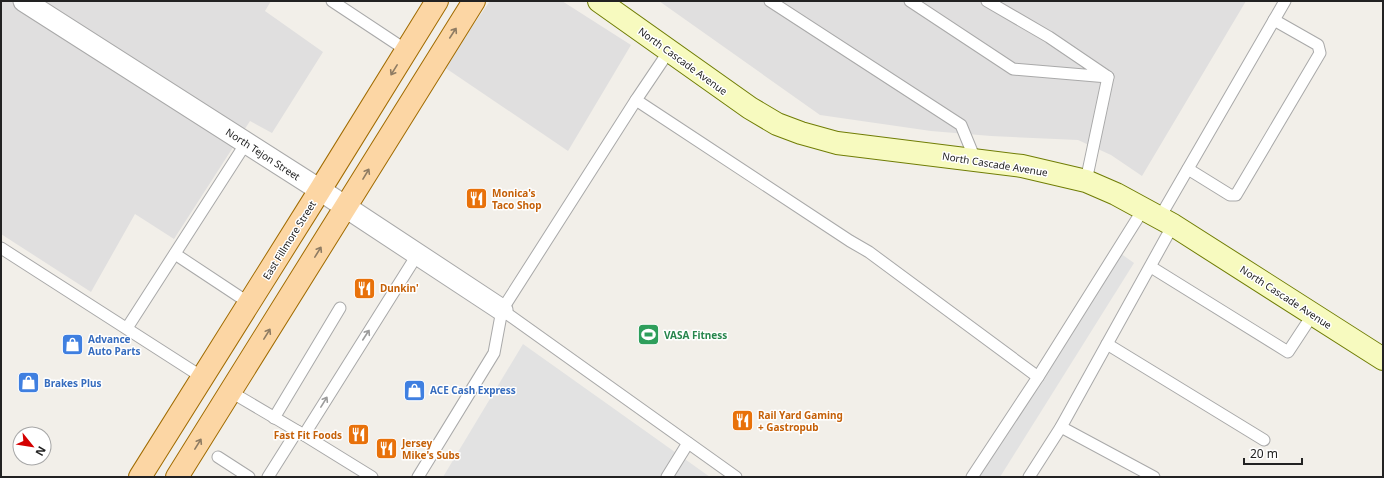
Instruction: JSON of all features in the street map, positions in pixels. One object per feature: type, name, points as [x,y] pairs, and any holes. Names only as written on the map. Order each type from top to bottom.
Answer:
[{"type":"main road","name":"East Fillmore Street","points":[[140,477],[437,1]]},
{"type":"main road","points":[[178,477],[346,208],[429,71],[474,1]]},
{"type":"street","name":"North Tejon Street","points":[[24,1],[320,190],[502,310]]},
{"type":"street","name":"North Cascade Avenue","points":[[599,1],[750,108],[777,124],[801,134],[836,143],[1022,166],[1086,182],[1116,194],[1159,217],[1383,359]]},
{"type":"lane","points":[[332,1],[406,50]]},
{"type":"lane","points":[[770,1],[961,125],[975,159]]},
{"type":"lane","points":[[910,1],[1013,69],[1108,77]]},
{"type":"lane","points":[[987,1],[1049,37],[1108,77]]},
{"type":"lane","points":[[972,477],[1038,377],[1159,217],[1285,1]]},
{"type":"lane","points":[[1188,169],[1230,196],[1236,195],[1320,53],[1318,45],[1274,20]]},
{"type":"lane","points":[[418,477],[494,352],[502,310],[669,51]]},
{"type":"lane","points":[[1086,182],[1108,77]]},
{"type":"lane","points":[[636,100],[869,252],[1038,377]]},
{"type":"lane","points":[[127,328],[246,144]]},
{"type":"lane","points":[[1028,477],[1061,427],[1151,267],[1159,217]]},
{"type":"lane","points":[[1,248],[202,377]]},
{"type":"lane","points":[[175,254],[249,303]]},
{"type":"lane","points":[[268,477],[300,433],[417,255]]},
{"type":"lane","points":[[1151,267],[1288,352],[1313,314]]},
{"type":"lane","points":[[274,418],[340,308]]},
{"type":"lane","points":[[502,310],[736,477]]},
{"type":"lane","points":[[1107,344],[1264,440]]},
{"type":"lane","points":[[231,392],[372,477]]},
{"type":"lane","points":[[1061,427],[1154,477]]},
{"type":"lane","points":[[667,477],[688,443]]},
{"type":"lane","points":[[218,458],[249,477]]},
{"type":"shaded area","points":[[1,1],[271,1],[265,11],[323,52],[272,133],[250,121],[174,239],[135,214],[91,292],[1,234]]},
{"type":"shaded area","points":[[490,1],[562,1],[631,45],[568,151],[444,67]]},
{"type":"shaded area","points":[[659,1],[1246,1],[1142,176],[1111,155],[1078,140],[991,136],[931,131],[820,115]]},
{"type":"shaded area","points":[[1120,253],[1134,263],[1000,477],[974,477]]},
{"type":"shaded area","points":[[523,344],[710,477],[443,477]]},
{"type":"place","name":"Monica's Taco Shop","points":[[477,199]]},
{"type":"place","name":"Dunkin'","points":[[365,288]]},
{"type":"place","name":"VASA Fitness","points":[[649,335]]},
{"type":"place","name":"Advance Auto Parts","points":[[72,345]]},
{"type":"place","name":"Brakes Plus","points":[[29,383]]},
{"type":"place","name":"ACE Cash Express","points":[[415,390]]},
{"type":"place","name":"Rail Yard Gaming + Gastropub","points":[[742,421]]},
{"type":"place","name":"Fast Fit Foods","points":[[358,435]]},
{"type":"place","name":"Jersey Mike's Subs","points":[[387,449]]}]
